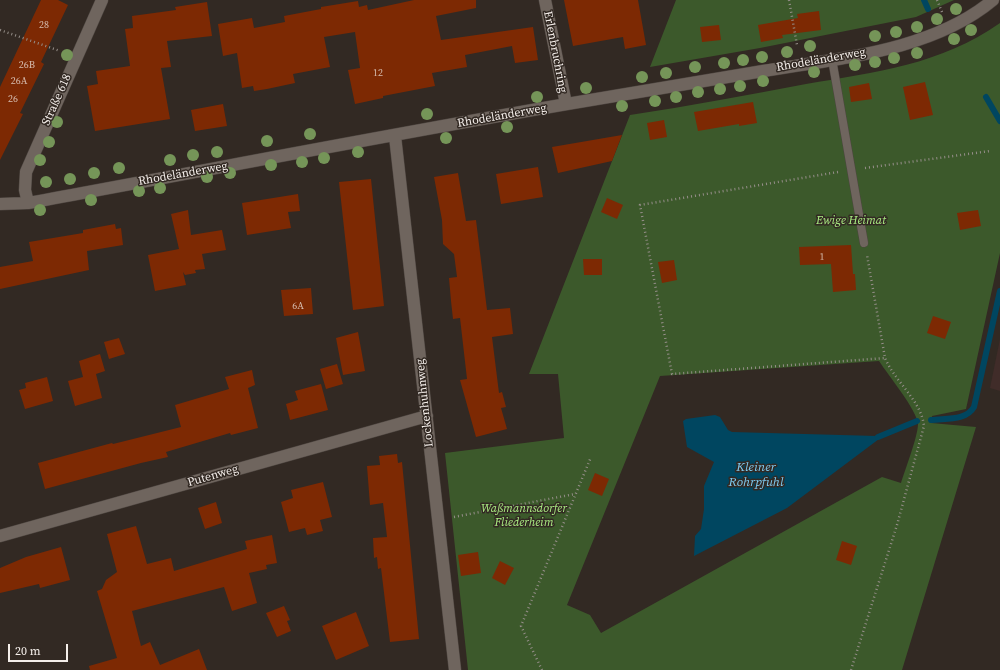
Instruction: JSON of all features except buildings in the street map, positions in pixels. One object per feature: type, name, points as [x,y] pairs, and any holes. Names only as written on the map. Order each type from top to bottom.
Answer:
[{"type":"street","name":"Straße 618","points":[[28,203],[25,190],[26,172],[102,0]]},
{"type":"street","name":"Erlenbruchring","points":[[544,0],[566,104]]},
{"type":"street","name":"Rhodeländerweg","points":[[0,204],[28,203],[566,104],[832,59],[927,38],[950,29],[983,9],[994,0]]},
{"type":"street","name":"Lockenhuhnweg","points":[[395,136],[455,670]]},
{"type":"street","name":"Putenweg","points":[[0,536],[427,416]]},
{"type":"lane","points":[[832,59],[864,243]]},
{"type":"path","points":[[789,0],[797,45]]},
{"type":"path","points":[[0,30],[60,51]]},
{"type":"path","points":[[885,358],[672,374],[640,205],[851,170],[990,151]]},
{"type":"path","points":[[851,670],[897,525],[924,426],[923,416],[919,408],[890,370],[885,358],[864,243]]},
{"type":"path","points":[[542,670],[521,626],[591,457]]},
{"type":"path","points":[[449,518],[575,494]]},
{"type":"shaded area","points":[[1000,339],[1000,391],[990,388]]},
{"type":"green space","points":[[676,0],[954,0],[916,17],[760,48],[650,67]]},
{"type":"green space","name":"Ewige Heimat","points":[[1000,23],[1000,253],[966,409],[932,416],[931,423],[976,427],[902,670],[468,670],[445,453],[564,438],[558,374],[529,374],[630,115],[907,65],[954,49]],"holes":[[[879,361],[913,410],[918,424],[914,445],[901,483],[882,477],[601,633],[590,615],[567,605],[660,376]]]},
{"type":"water","name":"Kleiner Rohrpfuhl","points":[[715,415],[720,417],[728,430],[732,432],[877,436],[879,439],[787,508],[694,556],[695,536],[701,529],[704,509],[704,486],[714,462],[687,447],[683,421],[686,419]]},
{"type":"waterway","points":[[924,0],[928,9]]},
{"type":"waterway","points":[[986,97],[1000,121]]},
{"type":"waterway","points":[[931,420],[961,417],[966,415],[974,407],[1000,291]]},
{"type":"waterway","points":[[878,437],[917,421]]},
{"type":"park label","name":"Waßmannsdorfer Fliederheim","points":[[524,516]]}]
